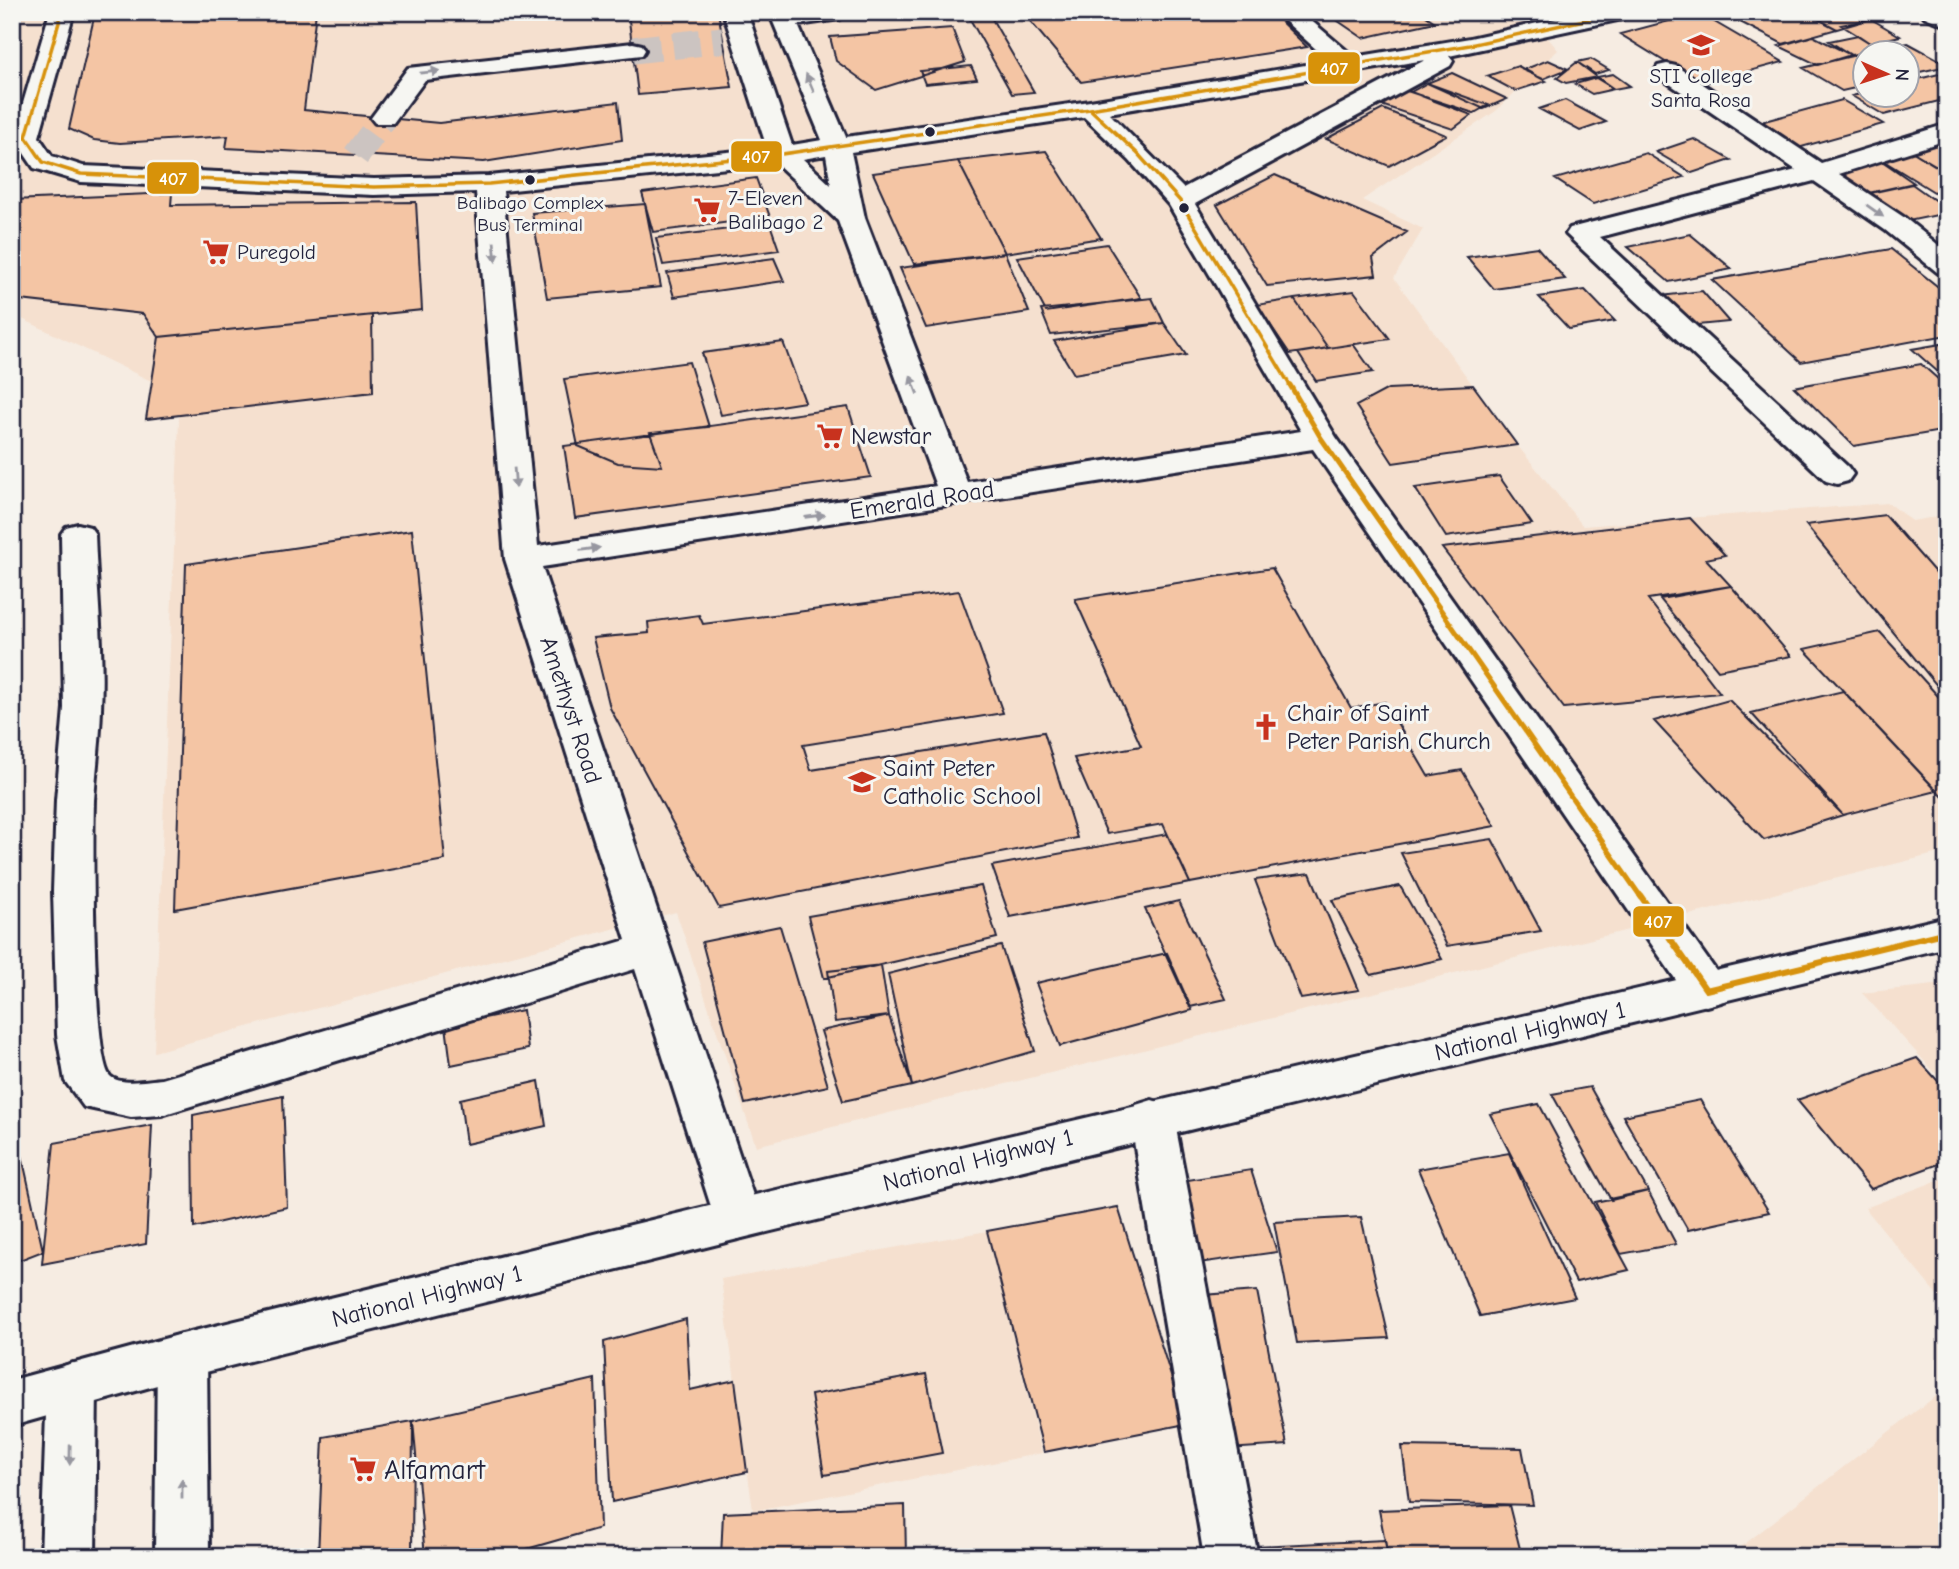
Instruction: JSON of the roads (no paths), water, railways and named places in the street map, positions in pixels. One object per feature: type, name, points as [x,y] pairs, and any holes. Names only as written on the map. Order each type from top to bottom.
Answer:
[{"type":"main road","points":[[62,12],[26,137],[43,162],[81,173],[341,175],[489,184],[782,154],[1090,109],[1470,46],[1614,13]]},
{"type":"main road","points":[[735,12],[733,39],[782,154],[851,218]]},
{"type":"main road","points":[[840,12],[783,16],[836,146],[851,218],[956,495]]},
{"type":"main road","points":[[1287,12],[1349,65]]},
{"type":"main road","points":[[1933,12],[1947,19]]},
{"type":"main road","points":[[1180,201],[1470,46]]},
{"type":"main road","points":[[384,118],[417,73],[633,50]]},
{"type":"main road","points":[[1667,71],[1895,224],[1947,266]]},
{"type":"main road","points":[[1090,109],[1138,154],[1180,201],[1321,438],[1706,990]]},
{"type":"main road","points":[[1838,474],[1580,234],[1819,172],[1947,132]]},
{"type":"main road","name":"Amethyst Road","points":[[489,184],[522,559],[738,1219]]},
{"type":"main road","name":"Emerald Road","points":[[522,559],[1321,438]]},
{"type":"main road","points":[[78,534],[83,708],[75,800],[73,891],[79,1035],[87,1081],[100,1094],[131,1099],[162,1097],[648,949]]},
{"type":"main road","name":"National Highway 1","points":[[12,1403],[182,1356],[1152,1118],[1947,932]]},
{"type":"main road","points":[[1152,1118],[1231,1557]]},
{"type":"main road","points":[[182,1356],[182,1557]]},
{"type":"main road","points":[[68,1557],[72,1386]]},
{"type":"tunnel","points":[[633,50],[723,40]]},
{"type":"tunnel","points":[[356,156],[384,118]]},
{"type":"place","name":"STI College Santa Rosa","points":[[1701,45]]},
{"type":"place","name":"Balibago Complex Bus Terminal","points":[[530,180]]},
{"type":"place","name":"7-Eleven Balibago 2","points":[[707,210]]},
{"type":"place","name":"Puregold","points":[[216,252]]},
{"type":"place","name":"Newstar","points":[[830,436]]},
{"type":"place","name":"Chair of Saint Peter Parish Church","points":[[1266,727]]},
{"type":"place","name":"Saint Peter Catholic School","points":[[862,782]]},
{"type":"place","name":"Alfamart","points":[[363,1469]]}]
